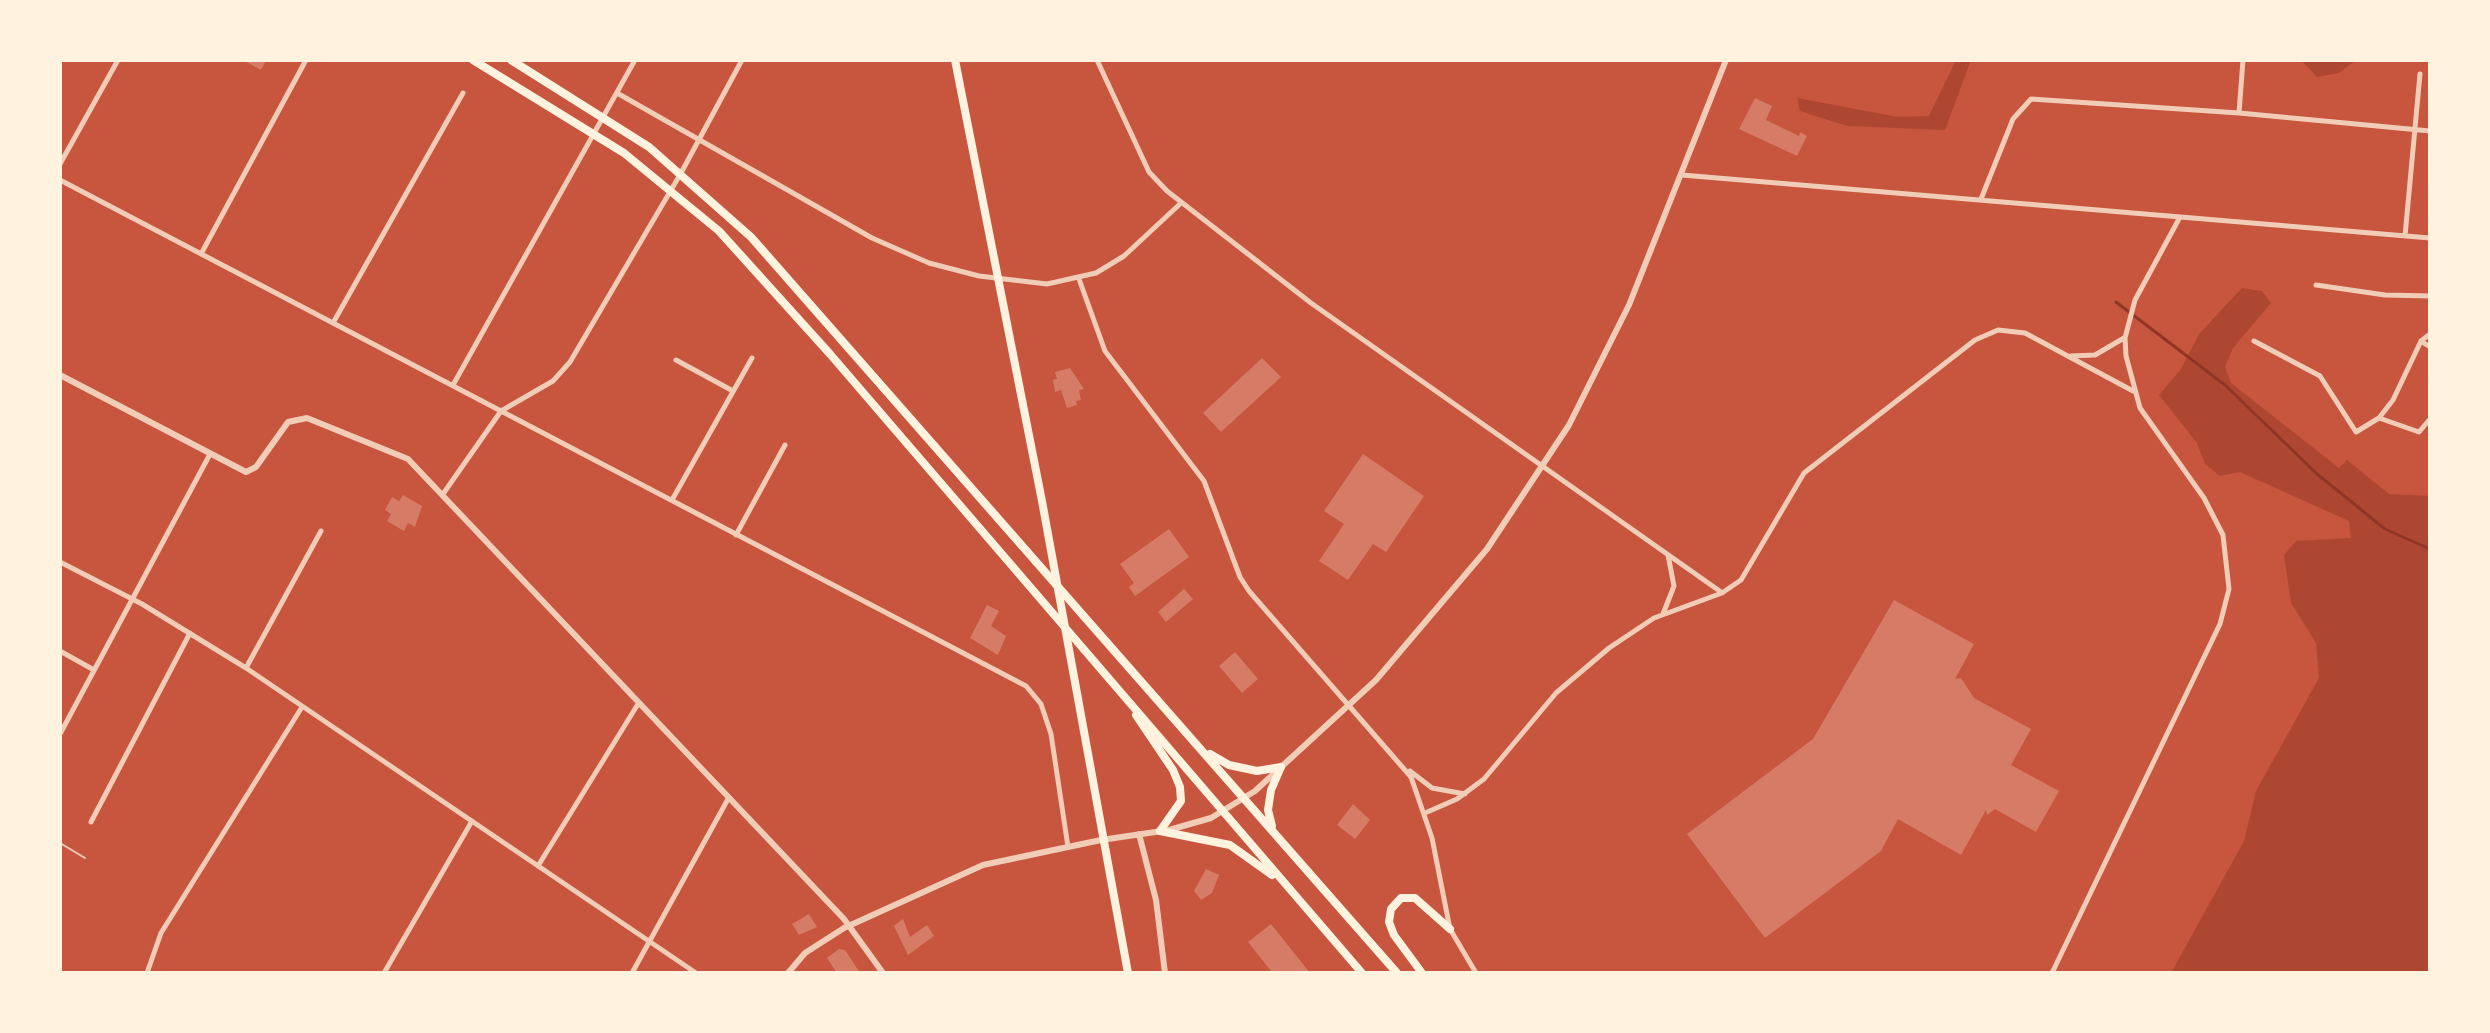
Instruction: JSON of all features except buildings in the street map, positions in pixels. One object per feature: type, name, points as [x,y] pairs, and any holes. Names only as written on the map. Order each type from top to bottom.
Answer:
[{"type":"main road","points":[[473,60],[595,133],[672,190],[719,231],[1121,691],[1362,973]]},
{"type":"main road","points":[[511,60],[605,116],[681,173],[751,237],[1397,973]]},
{"type":"main road","points":[[955,60],[1042,501],[1128,973]]},
{"type":"main road","points":[[1121,691],[1173,770],[1180,787],[1181,801],[1160,831],[1230,845],[1287,886]]},
{"type":"main road","points":[[1203,749],[1229,765],[1257,771],[1281,767]]},
{"type":"main road","points":[[1273,831],[1268,810],[1271,790],[1281,767]]},
{"type":"main road","points":[[1422,973],[1394,935],[1389,922],[1391,909],[1401,898],[1415,898],[1424,902],[1450,929]]},
{"type":"street","points":[[60,164],[118,60]]},
{"type":"street","points":[[201,254],[306,60]]},
{"type":"street","points":[[453,385],[635,60]]},
{"type":"street","points":[[443,494],[501,411],[538,391],[564,371],[672,190],[742,60]]},
{"type":"street","points":[[1097,60],[1149,172],[1181,203],[1311,303],[1722,593]]},
{"type":"street","points":[[788,973],[814,946],[849,925],[983,865],[1192,825],[1222,812],[1245,799],[1386,669],[1457,589],[1545,466],[1623,320],[1726,60]]},
{"type":"street","points":[[2239,113],[2243,60]]},
{"type":"street","points":[[2405,236],[2420,74]]},
{"type":"street","points":[[333,323],[463,93]]},
{"type":"street","points":[[617,93],[697,141],[909,256],[998,279],[1047,284],[1079,279],[1122,258],[1181,203]]},
{"type":"street","points":[[1981,199],[2013,119],[2031,99],[2239,113],[2430,131]]},
{"type":"street","points":[[1682,175],[2430,238]]},
{"type":"street","points":[[60,180],[1026,686],[1041,704],[1051,734],[1068,847]]},
{"type":"street","points":[[2052,973],[2213,639],[2229,589],[2227,551],[2214,516],[2150,424],[2133,391],[2125,338],[2135,300],[2180,217]]},
{"type":"street","points":[[1079,279],[1105,351],[1204,481],[1240,577],[1249,591],[1404,767],[1432,788],[1466,794]]},
{"type":"street","points":[[2316,285],[2385,295],[2430,296]]},
{"type":"street","points":[[1425,813],[1466,794],[1484,779],[1566,684],[1622,639],[1663,614],[1722,593],[1747,572],[1784,501],[1804,473],[1975,340],[1998,330],[2013,329],[2133,391]]},
{"type":"street","points":[[2254,341],[2320,376],[2356,432],[2379,418],[2393,400],[2421,341],[2430,334]]},
{"type":"street","points":[[2070,356],[2095,355],[2125,338]]},
{"type":"street","points":[[2421,341],[2430,347]]},
{"type":"street","points":[[672,500],[752,358]]},
{"type":"street","points":[[676,360],[733,391]]},
{"type":"street","points":[[60,375],[241,471],[250,471],[288,422],[307,418],[402,455],[443,494],[849,925],[883,973]]},
{"type":"street","points":[[2379,418],[2419,432],[2430,419]]},
{"type":"street","points":[[736,535],[785,445]]},
{"type":"street","points":[[60,734],[62,725],[209,456]]},
{"type":"street","points":[[246,668],[321,531]]},
{"type":"street","points":[[1663,614],[1674,586],[1667,554]]},
{"type":"street","points":[[60,562],[190,633],[246,668],[696,973]]},
{"type":"street","points":[[91,822],[190,633]]},
{"type":"street","points":[[60,651],[94,670]]},
{"type":"street","points":[[538,866],[638,704]]},
{"type":"street","points":[[147,973],[161,933],[302,707]]},
{"type":"street","points":[[1404,767],[1425,813],[1450,929],[1476,973]]},
{"type":"street","points":[[632,973],[728,799]]},
{"type":"street","points":[[384,973],[472,821]]},
{"type":"street","points":[[1139,834],[1156,900],[1165,973]]},
{"type":"lane","points":[[60,843],[85,858]]},
{"type":"shaded area","points":[[1956,60],[1971,60],[1945,130],[1847,126],[1800,111],[1797,98],[1898,117],[1929,116]]},
{"type":"shaded area","points":[[2301,60],[2356,60],[2339,73],[2317,77]]},
{"type":"shaded area","points":[[2242,288],[2262,291],[2271,303],[2233,348],[2225,367],[2231,383],[2339,468],[2347,460],[2389,494],[2430,496],[2430,973],[2171,973],[2244,841],[2256,791],[2319,678],[2316,643],[2291,603],[2284,555],[2296,541],[2351,538],[2349,521],[2240,472],[2220,476],[2205,464],[2197,443],[2159,395],[2181,369],[2199,334]]},
{"type":"waterway","points":[[2116,302],[2225,385],[2317,474],[2385,529],[2430,549]]}]
